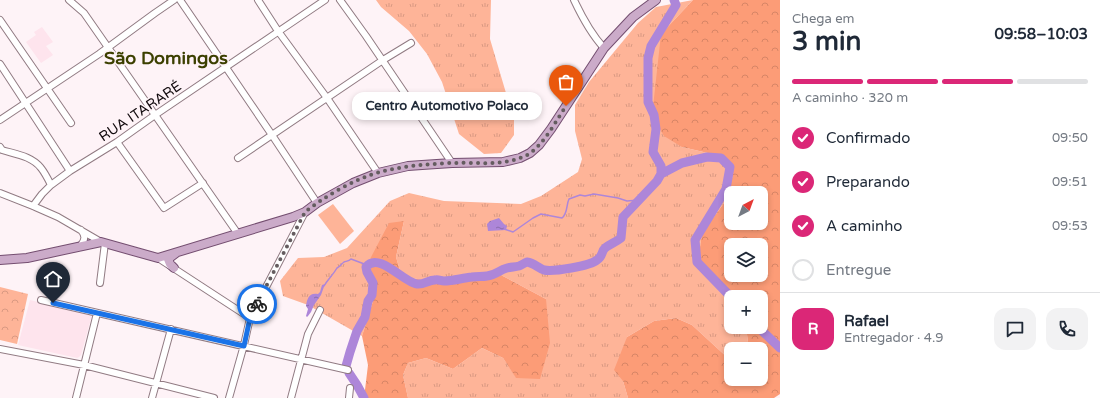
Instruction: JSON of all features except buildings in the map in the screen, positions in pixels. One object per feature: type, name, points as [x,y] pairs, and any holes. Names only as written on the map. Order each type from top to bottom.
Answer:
[{"type":"main road","points":[[2,259],[27,258],[81,245],[103,242],[158,258],[236,231],[286,220],[305,212],[316,203],[353,183],[378,173],[408,166],[503,162],[520,158],[539,146],[604,48],[633,17],[656,0]]},
{"type":"main road","points":[[174,268],[168,259],[178,252]]},
{"type":"street","points":[[69,0],[84,13],[236,231]]},
{"type":"street","points":[[0,120],[99,54],[174,0]]},
{"type":"street","points":[[180,0],[272,135],[316,203]]},
{"type":"street","points":[[258,0],[278,31],[327,98],[378,173]]},
{"type":"street","name":"RUA ITARARÉ","points":[[33,206],[51,185],[70,171],[117,142],[325,0]]},
{"type":"street","points":[[340,0],[383,60],[452,163]]},
{"type":"street","points":[[574,0],[596,40],[604,48]]},
{"type":"street","points":[[0,20],[71,123]]},
{"type":"street","points":[[238,158],[383,60],[411,43]]},
{"type":"street","points":[[0,64],[70,171]]},
{"type":"street","points":[[117,142],[164,208],[203,184]]},
{"type":"street","points":[[0,147],[2,150],[25,157],[35,162],[40,167],[51,185]]},
{"type":"street","points":[[0,193],[58,217],[103,242],[100,283]]},
{"type":"street","points":[[229,398],[244,346],[250,318],[305,212]]},
{"type":"street","points":[[286,220],[294,223],[296,229]]},
{"type":"street","points":[[80,229],[85,237],[81,245]]},
{"type":"street","points":[[158,258],[250,318]]},
{"type":"street","points":[[41,300],[348,370]]},
{"type":"street","points":[[291,398],[308,334],[320,310]]},
{"type":"street","points":[[76,398],[97,313]]},
{"type":"street","points":[[152,398],[171,329]]},
{"type":"street","points":[[0,349],[84,365],[214,398]]},
{"type":"street","points":[[349,398],[350,388]]},
{"type":"shaded area","points":[[42,27],[53,42],[46,46],[53,55],[41,63],[26,42],[36,35],[34,32]]},
{"type":"shaded area","points":[[30,300],[92,315],[81,355],[79,357],[77,358],[18,345]]},
{"type":"green space","points":[[376,0],[491,0],[490,39],[514,120],[514,135],[501,153],[484,154],[459,134],[442,82],[427,54],[409,31],[381,7]]},
{"type":"green space","points":[[693,0],[661,34],[682,147],[725,157],[733,175],[729,186],[724,186],[724,203],[702,233],[698,261],[725,290],[724,290],[724,334],[747,334],[748,342],[724,342],[724,354],[692,325],[676,318],[654,321],[627,337],[623,381],[628,398],[408,398],[403,375],[408,363],[426,358],[453,369],[482,348],[503,358],[516,377],[546,299],[499,274],[486,272],[448,283],[402,277],[396,257],[404,221],[370,259],[373,301],[362,336],[308,305],[283,296],[280,281],[298,258],[324,257],[347,248],[390,201],[409,193],[444,201],[521,204],[541,196],[578,172],[582,159],[575,131],[575,105],[589,82],[638,23],[656,7]]},
{"type":"green space","points":[[693,0],[780,0],[780,394],[774,398],[628,398],[623,381],[614,370],[627,337],[654,321],[676,318],[692,325],[724,354],[724,386],[768,386],[768,342],[748,342],[747,334],[768,334],[768,290],[725,290],[698,261],[702,233],[724,203],[724,230],[768,230],[768,186],[729,186],[733,175],[725,157],[682,147],[664,136],[652,116],[661,34]]},
{"type":"green space","points":[[333,204],[354,231],[340,244],[318,215]]},
{"type":"green space","points":[[404,221],[396,257],[402,277],[448,283],[486,272],[499,274],[546,299],[550,343],[540,379],[516,378],[503,358],[482,348],[453,369],[426,358],[408,363],[403,375],[408,398],[364,398],[368,365],[362,336],[373,301],[370,259],[389,223]]},
{"type":"green space","points":[[0,287],[28,294],[17,344],[0,340]]},
{"type":"water","points":[[499,218],[507,226],[506,230],[488,231],[487,224],[490,221]]},
{"type":"water","points":[[325,284],[321,295],[307,317],[308,309],[306,306],[308,299],[312,294],[318,294],[322,285]]},
{"type":"waterway","points":[[346,366],[357,331],[365,317],[368,301],[372,295],[373,283],[366,267],[371,263],[384,265],[405,279],[419,284],[436,280],[447,281],[495,274],[504,269],[519,266],[527,262],[532,263],[544,270],[580,266],[597,260],[605,248],[621,238],[623,217],[657,181],[661,174],[661,166],[653,152],[656,129],[654,115],[648,102],[648,58],[651,46],[676,5],[674,0]]},
{"type":"waterway","points":[[661,174],[682,163],[707,157],[721,158],[730,167],[726,189],[695,240],[697,262],[724,290]]},
{"type":"waterway","points":[[504,229],[513,232],[541,214],[562,218],[565,214],[569,199],[580,195],[585,196],[594,194],[627,201],[639,200]]},
{"type":"waterway","points":[[324,286],[337,268],[344,262],[351,259],[367,265]]},
{"type":"waterway","points":[[765,334],[780,348]]},
{"type":"waterway","points":[[349,373],[364,398]]},
{"type":"way so far","points":[[257,304],[305,212],[316,203],[353,183],[378,173],[408,166],[422,164],[503,162],[520,158],[539,146],[566,106]]},
{"type":"place","name":"Centro Automotivo Polaco","points":[[566,106]]},
{"type":"district","name":"São Domingos","points":[[166,58]]},
{"type":"route","points":[[53,303],[130,319],[244,346],[250,318],[257,304]]}]
